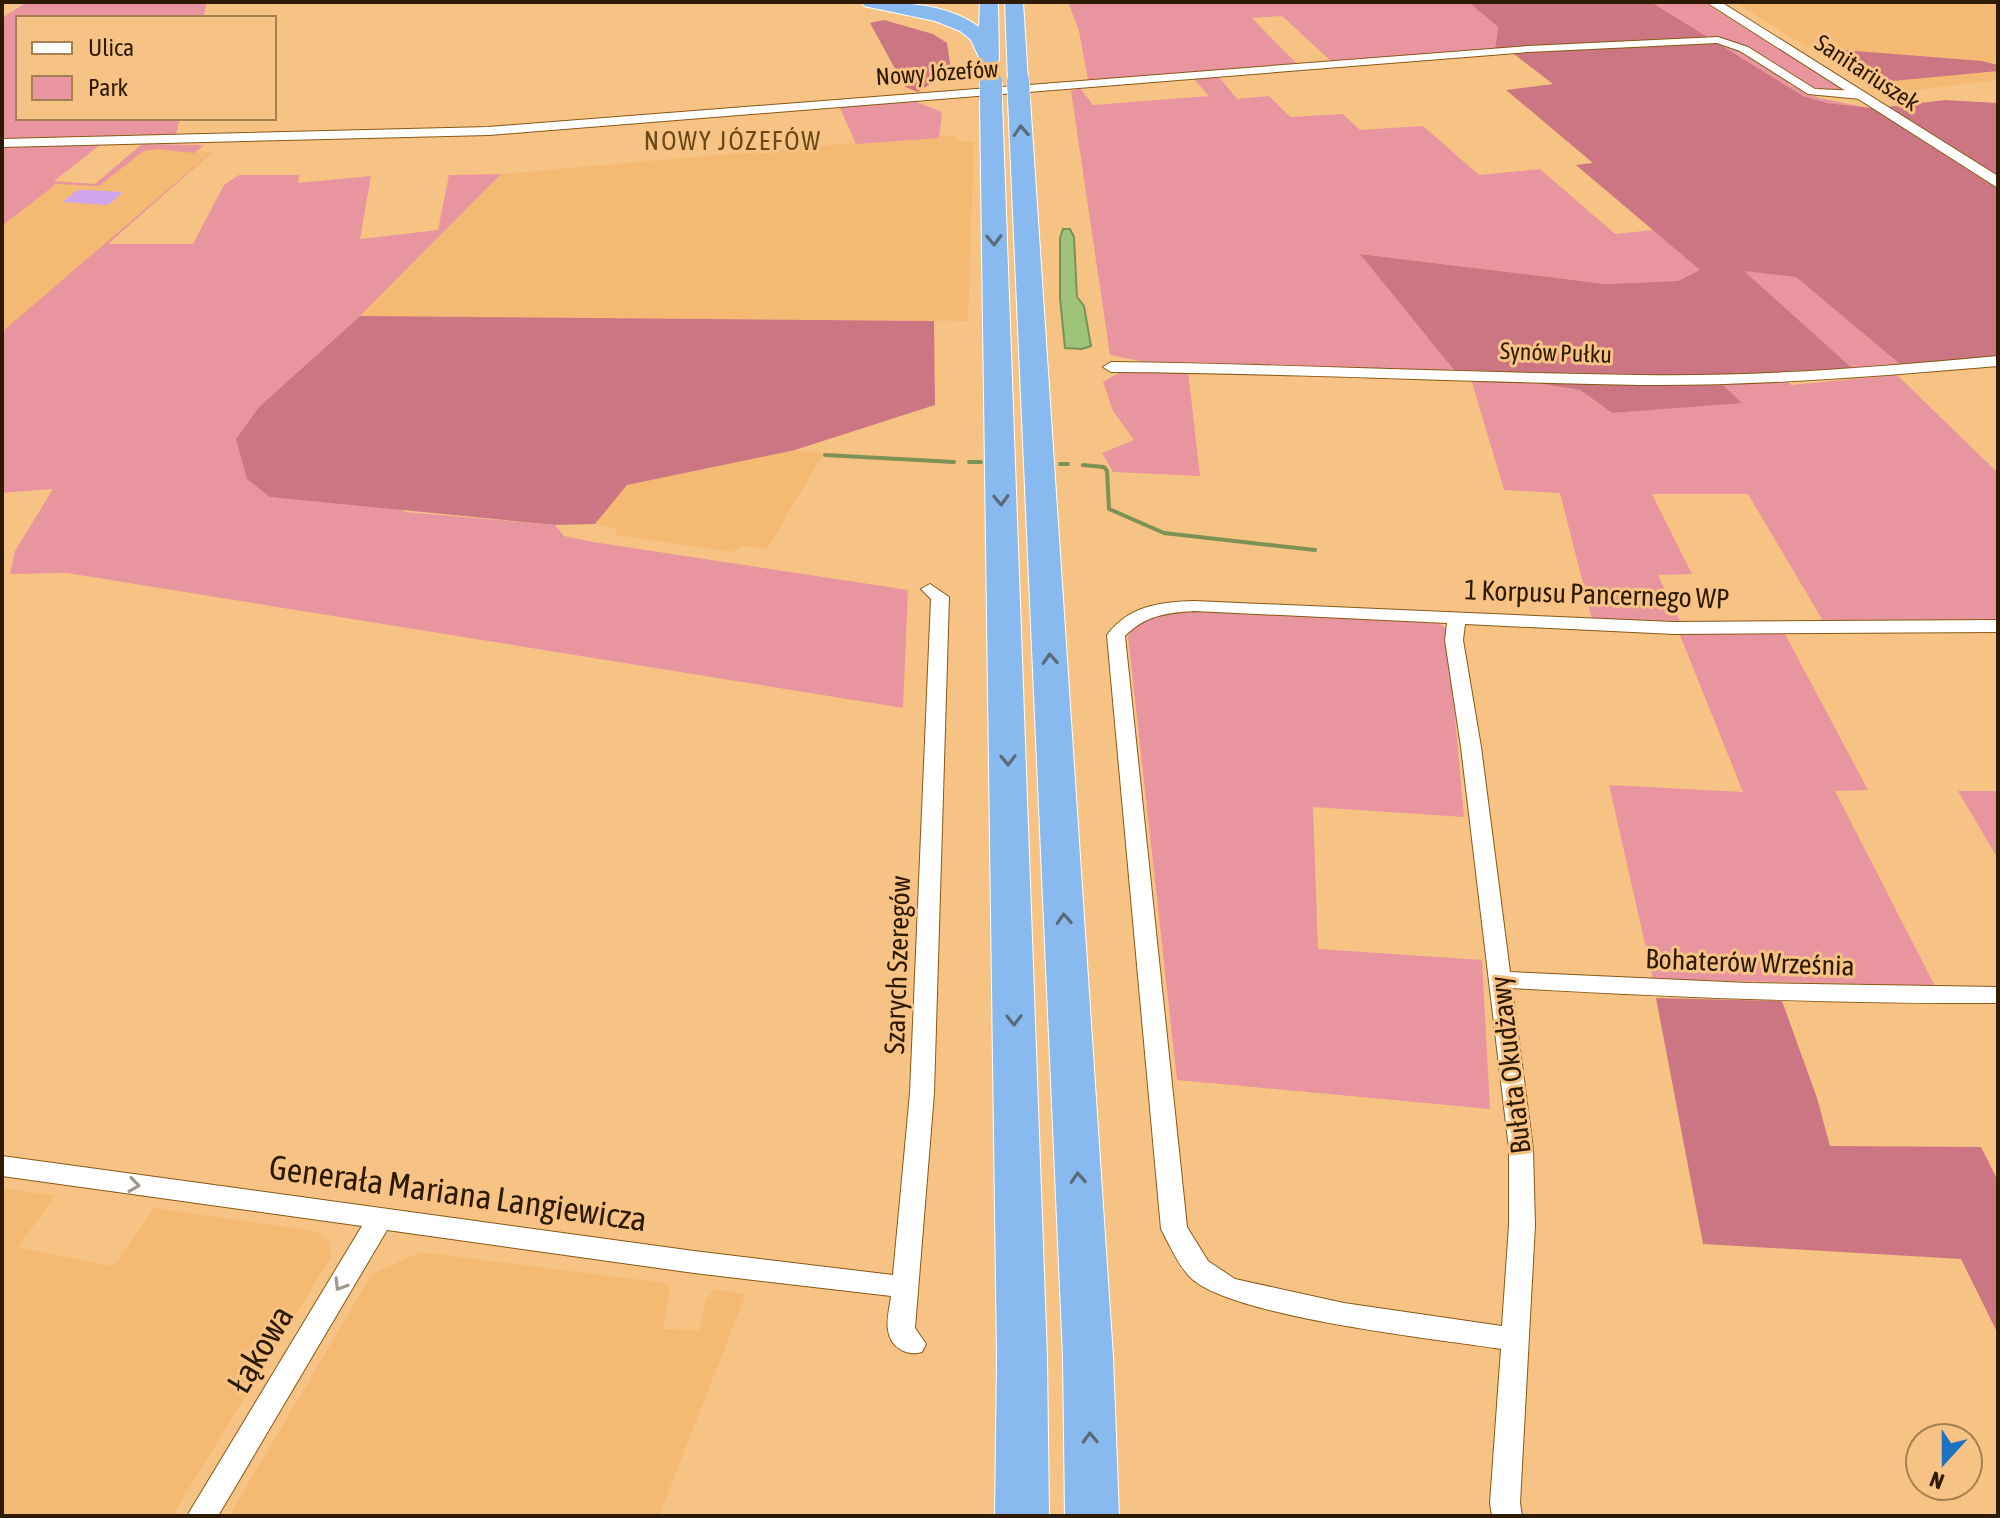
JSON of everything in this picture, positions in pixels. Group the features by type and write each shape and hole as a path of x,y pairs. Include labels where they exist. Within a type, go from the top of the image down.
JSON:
{"highway":[{"path":"871,2 932,15 964,26 979,37 989,57"},
{"path":"989,2 1022,1357 1022,1516"},
{"path":"1014,2 1085,1310 1092,1516"}],"street":[{"name":"Sanitariuszek","path":"1712,2 1998,183"},
{"name":"Nowy Józefów","path":"2,143 474,132 1528,49 1698,40 1733,44 1812,92 1861,95"},
{"name":"Synów Pułku","path":"1111,367 1304,369 1642,380 1861,373 1998,361"},
{"name":"Szarych Szeregów","path":"912,1344 901,1331 922,1093 940,597 930,589"},
{"name":"1 Korpusu Pancernego WP","path":"1513,1339 1344,1314 1228,1288 1199,1269 1174,1229 1116,635 1131,618 1150,608 1194,606 1674,628 1998,626"},
{"name":"Bułata Okudżawy","path":"1457,617 1454,640 1471,747 1521,1149 1522,1225 1513,1339 1505,1503 1507,1516"},
{"name":"Bohaterów Września","path":"1500,979 1783,994 1998,995"},
{"name":"Generała Mariana Langiewicza","path":"2,1166 770,1272 905,1287"},
{"name":"Łąkowa","path":"202,1516 380,1218"}],"shaded area":[{"path":"1468,2 1651,2 1803,96 1827,103 1872,108 1998,189 1998,358 1901,365 1796,277 1744,271 1854,370 1712,375 1742,403 1612,413 1580,390 1454,370 1360,254 1606,284 1678,281 1700,270 1576,165 1593,163 1506,90 1553,84 1514,54 1495,49 1498,27"},
{"path":"1735,2 1998,2 1998,80 1907,91 1807,47"},
{"path":"884,20 933,34 947,43 951,70 918,92 905,87 870,23"},
{"path":"1844,50 1982,61 1998,65 1998,71 1882,82 1844,68 1826,56"},
{"path":"1945,100 1998,103 1998,177 1886,107"},
{"path":"955,136 956,141 974,142 968,321 360,316 501,174"},
{"path":"141,145 203,147 199,151 213,152 2,336 2,222 53,182 95,184"},
{"path":"1063,229 1070,229 1074,237 1077,297 1084,306 1091,346 1082,349 1065,348 1060,298 1060,238"},
{"path":"360,316 934,321 935,405 795,450 627,485 595,524 555,525 270,497 247,479 236,439 260,406"},
{"path":"795,450 824,453 767,549 745,546 731,552 616,535 615,528 595,524 626,485"},
{"path":"1656,998 1782,1001 1817,1098 1830,1146 1981,1147 1998,1181 1998,1334 1961,1259 1703,1244"},
{"path":"2,1188 56,1196 18,1247 113,1266 154,1208 315,1231 330,1241 331,1257 172,1516 2,1516"},
{"path":"420,1252 666,1283 670,1290 663,1329 699,1330 706,1300 714,1289 746,1294 659,1516 229,1516 372,1274"}],"green space":[{"path":"27,2 207,2 204,16 16,16 16,120 180,120 175,138 2,140 2,18"},
{"path":"1068,2 1468,2 1498,27 1495,49 1333,63 1282,16 1252,18 1299,66 1088,80 1079,31"},
{"path":"1651,2 1703,2 1844,89 1829,91 1788,84 1819,98 1865,107 1804,97"},
{"path":"1219,77 1237,99 1269,96 1290,117 1343,114 1360,130 1423,126 1479,175 1540,169 1615,234 1653,230 1701,270 1678,281 1606,284 1361,254 1454,370 1580,390 1612,413 1741,402 1710,375 1779,372 1791,385 1897,375 1998,473 1998,619 1823,621 1748,494 1652,494 1692,574 1658,575 1680,621 1592,619 1560,493 1504,490 1471,379 1188,371 1200,476 1113,472 1102,453 1134,440 1113,411 1103,382 1140,361 1110,355 1071,91 1080,88 1093,105 1209,96 1194,79"},
{"path":"914,101 942,112 939,138 856,144 839,106"},
{"path":"222,143 108,244 193,244 224,185 239,175 299,175 298,183 371,176 360,239 438,230 449,175 501,174 360,316 260,406 405,512 555,525 564,536 593,542 908,590 903,708 67,573 10,574 15,551 53,489 2,493 2,332"},
{"path":"142,144 204,145 194,153 156,149 144,151 99,186 56,184 2,226 2,146 100,145 54,181 95,184"},
{"path":"1742,270 1796,277 1901,365 1854,370"},
{"path":"1196,609 1432,618 1447,629 1464,817 1313,807 1318,949 1482,960 1490,1109 1177,1080 1128,636 1150,617"},
{"path":"1679,633 1785,634 1868,790 1835,791 1935,986 1653,979 1609,785 1743,792"},
{"path":"1958,791 1998,791 1998,859"}],"building":[{"path":"78,190 123,192 108,205 62,202"}],"waterway":[{"path":"825,455 954,462"},
{"path":"969,462 981,462"},
{"path":"1060,464 1068,464"},
{"path":"1083,465 1104,467 1107,471 1109,509 1164,533 1315,550"}],"district":[{"name":"NOWY JÓZEFÓW","path":"733,141"}]}
